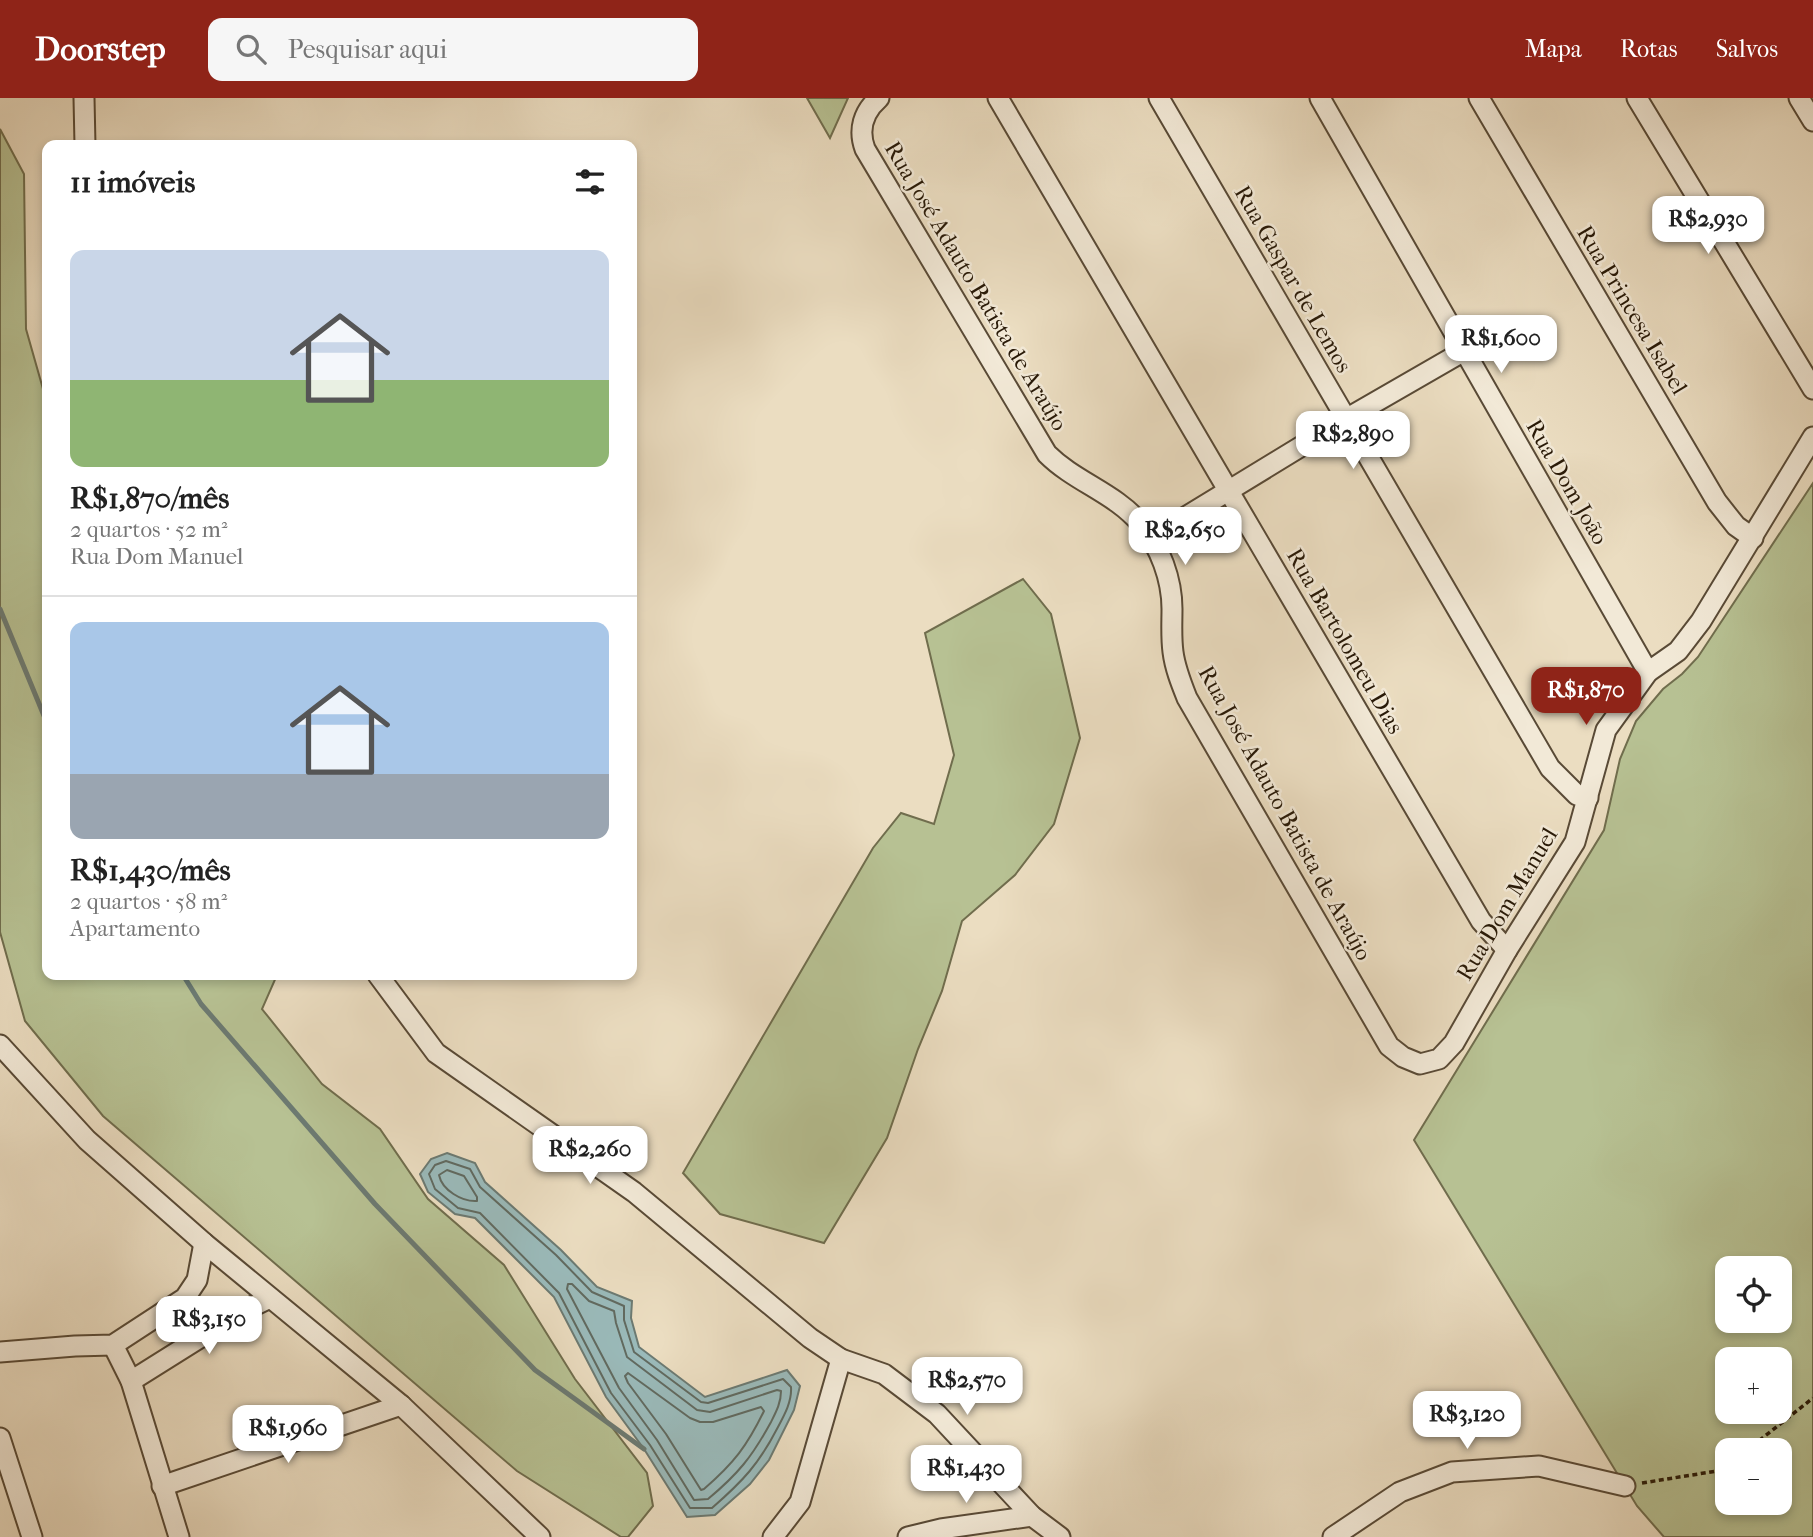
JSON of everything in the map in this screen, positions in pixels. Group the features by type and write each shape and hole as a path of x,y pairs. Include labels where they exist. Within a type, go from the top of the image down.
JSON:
{"street":[{"path":"84,98 85,140"},
{"name":"Rua José Adauto Batista de Araújo","path":"878,98 864,117 862,136 865,149 1047,454 1065,471 1125,508 1151,538 1170,585 1173,653 1187,698 1390,1046 1403,1057 1420,1064"},
{"name":"Rua Bartolomeu Dias","path":"998,98 1481,921 1507,950"},
{"name":"Rua Gaspar de Lemos","path":"1159,98 1550,768 1577,795 1588,798"},
{"name":"Rua Dom João","path":"1320,98 1648,672"},
{"name":"Rua Princesa Isabel","path":"1479,98 1717,502 1736,526 1753,538"},
{"path":"1637,98 1813,389"},
{"path":"1799,98 1813,121"},
{"path":"1151,538 1228,489 1464,351"},
{"name":"Rua Dom Manuel","path":"1420,1064 1439,1059 1454,1043 1507,950 1574,842 1606,730 1648,672 1678,651 1701,621 1813,437"},
{"path":"382,980 436,1053 634,1192 791,1324 841,1359 884,1374 937,1414 1032,1516 1060,1537"},
{"path":"0,1045 87,1140 204,1243 401,1405 540,1537"},
{"path":"0,1352 113,1345 185,1298 197,1280 204,1243"},
{"path":"131,1381 241,1312 270,1297"},
{"path":"113,1345 131,1381 178,1537"},
{"path":"773,1537 800,1502 841,1359"},
{"path":"162,1486 401,1405"},
{"path":"0,1438 33,1537"},
{"path":"1333,1537 1400,1492 1452,1472 1539,1466 1625,1486"},
{"path":"908,1537 941,1529 1032,1516"}],"path":[{"path":"1762,1438 1813,1398"},
{"path":"1625,1486 1715,1471"}],"green space":[{"path":"807,98 848,98 830,138"},
{"path":"0,129 24,174 26,329 42,385 42,980 275,980 262,1009 322,1084 380,1129 428,1199 504,1265 575,1379 647,1473 653,1506 628,1537 621,1537 517,1471 103,1116 25,1021 0,932"},
{"path":"1813,483 1813,1537 1664,1537 1637,1506 1414,1140 1604,830 1620,759 1636,721 1663,689 1698,657"},
{"path":"1023,579 1051,614 1080,738 1054,824 1015,875 962,921 942,991 918,1049 887,1138 824,1243 720,1214 683,1173 873,848 901,813 934,824 954,755 925,633"}],"water":[{"path":"447,1153 475,1163 485,1182 561,1250 597,1287 632,1301 631,1318 639,1347 705,1397 787,1370 800,1386 794,1410 769,1460 750,1484 715,1515 687,1517 644,1449 606,1397 554,1297 475,1218 455,1214 428,1192 420,1174 431,1159"}],"waterway":[{"path":"0,609 42,711"},
{"path":"186,980 201,1004 375,1204 535,1370 644,1449"}]}
